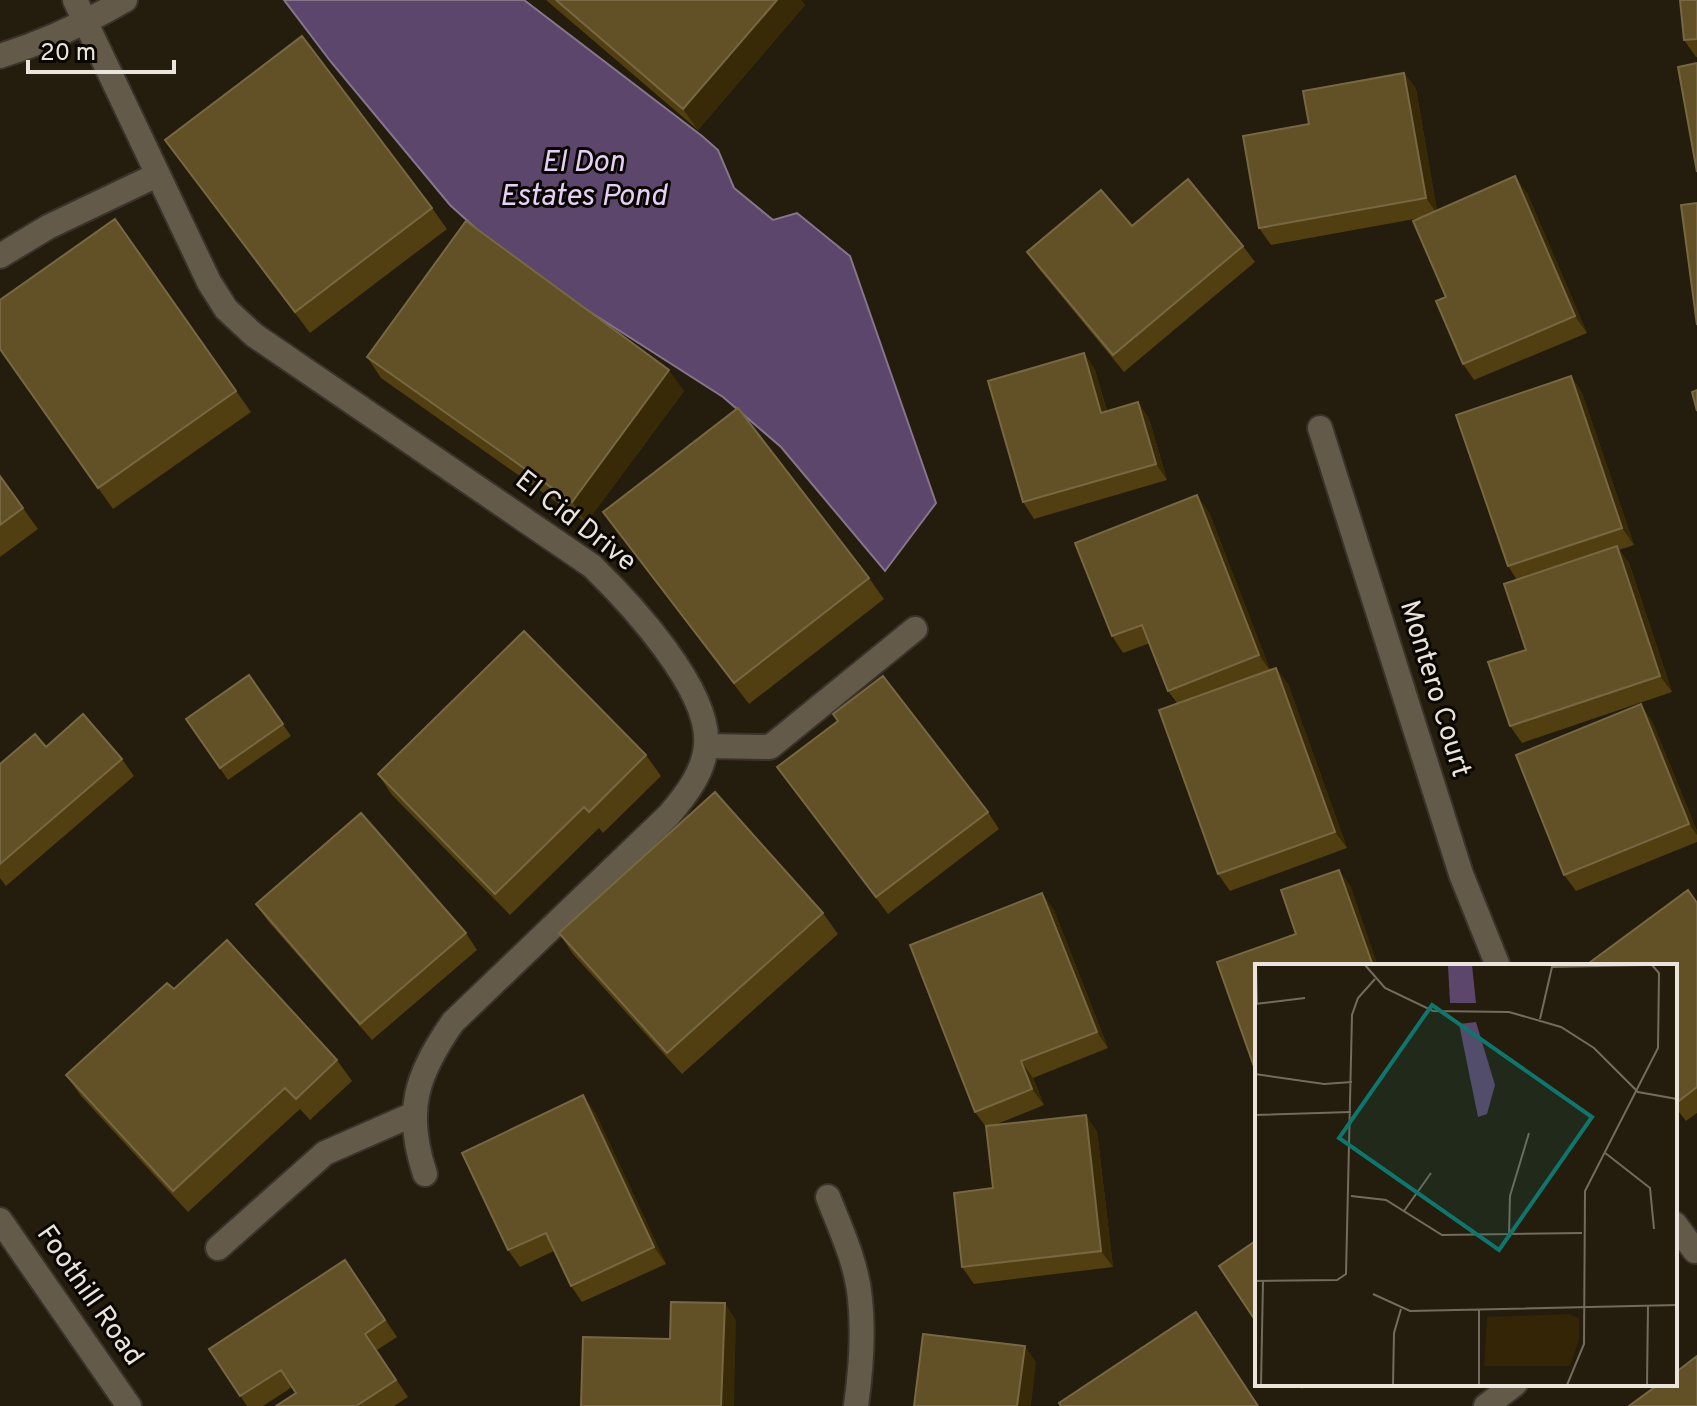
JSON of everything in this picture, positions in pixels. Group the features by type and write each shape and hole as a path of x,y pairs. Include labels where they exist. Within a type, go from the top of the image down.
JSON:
{"street":[{"name":"El Cid Drive","path":"75,0 209,282 226,309 254,335 592,566 624,597 692,687 704,716 706,746 699,772 687,794 669,815 453,1022 432,1052 419,1082 414,1114 415,1145 425,1174"},
{"path":"0,56 36,45 86,23 125,0"},
{"path":"0,256 48,227 157,175"},
{"name":"Montero Court","path":"1320,428 1461,874 1497,964"},
{"path":"706,746 770,747 915,629"},
{"path":"218,1248 325,1153 414,1114"},
{"path":"828,1197 848,1247 860,1297 862,1359 856,1406"},
{"name":"Foothill Road","path":"0,1220 129,1406"},
{"path":"1677,1228 1689,1255"},
{"path":"1486,1406 1512,1386"}],"water":[{"name":"El Don Estates Pond","path":"284,0 524,0 718,150 734,188 773,220 797,213 850,256 936,503 885,571 781,447 723,397 515,264 450,205 331,62"}],"building":[{"path":"556,0 777,0 683,109"},
{"path":"1680,0 1697,0 1697,39 1684,40"},
{"path":"302,36 432,208 295,312 165,140"},
{"path":"1697,63 1697,172 1678,67"},
{"path":"1404,73 1426,198 1259,228 1243,136 1309,124 1303,91"},
{"path":"1515,176 1575,316 1463,364 1436,301 1446,297 1413,221"},
{"path":"1188,179 1243,246 1113,355 1027,252 1101,190 1132,226"},
{"path":"1697,203 1697,325 1681,205"},
{"path":"115,219 236,391 98,488 0,349 0,300"},
{"path":"466,221 669,370 572,502 367,357"},
{"path":"1084,353 1101,413 1138,402 1156,464 1023,502 988,381"},
{"path":"1571,376 1622,528 1508,566 1456,415"},
{"path":"1697,390 1697,411 1692,392"},
{"path":"738,408 869,578 734,683 603,512"},
{"path":"0,476 23,508 0,525"},
{"path":"1197,495 1259,655 1168,691 1142,625 1112,636 1075,543"},
{"path":"1617,546 1660,676 1510,726 1488,662 1526,650 1504,584"},
{"path":"524,631 646,755 589,812 584,807 495,894 378,774"},
{"path":"1276,668 1335,832 1218,874 1159,710"},
{"path":"249,675 283,724 220,768 186,719"},
{"path":"883,676 988,812 876,897 777,767 838,721 833,714"},
{"path":"1641,704 1689,824 1564,875 1516,755"},
{"path":"83,714 122,759 0,864 0,764 35,734 46,747"},
{"path":"715,792 823,913 667,1053 559,933"},
{"path":"361,813 466,933 360,1024 256,904"},
{"path":"1339,870 1372,964 1255,964 1255,1069 1217,962 1296,934 1281,890"},
{"path":"1688,890 1697,903 1697,1087 1677,1102 1677,964 1588,964"},
{"path":"1042,893 1097,1032 1021,1061 1032,1089 975,1112 910,945"},
{"path":"227,940 337,1060 296,1099 285,1088 173,1191 66,1075 167,983 174,989"},
{"path":"583,1095 654,1247 571,1286 546,1233 508,1250 462,1153"},
{"path":"1086,1115 1101,1251 962,1267 954,1193 993,1188 986,1126"},
{"path":"1255,1241 1255,1320 1219,1266"},
{"path":"345,1260 385,1320 365,1334 396,1380 356,1406 276,1406 296,1393 281,1370 240,1396 209,1349"},
{"path":"671,1302 725,1303 721,1406 581,1406 583,1337 670,1339"},
{"path":"1196,1312 1258,1406 1061,1406 1059,1403"},
{"path":"923,1334 1025,1346 1017,1406 914,1406"},
{"path":"1697,1356 1697,1406 1629,1406 1656,1386 1677,1386 1677,1371"}]}
